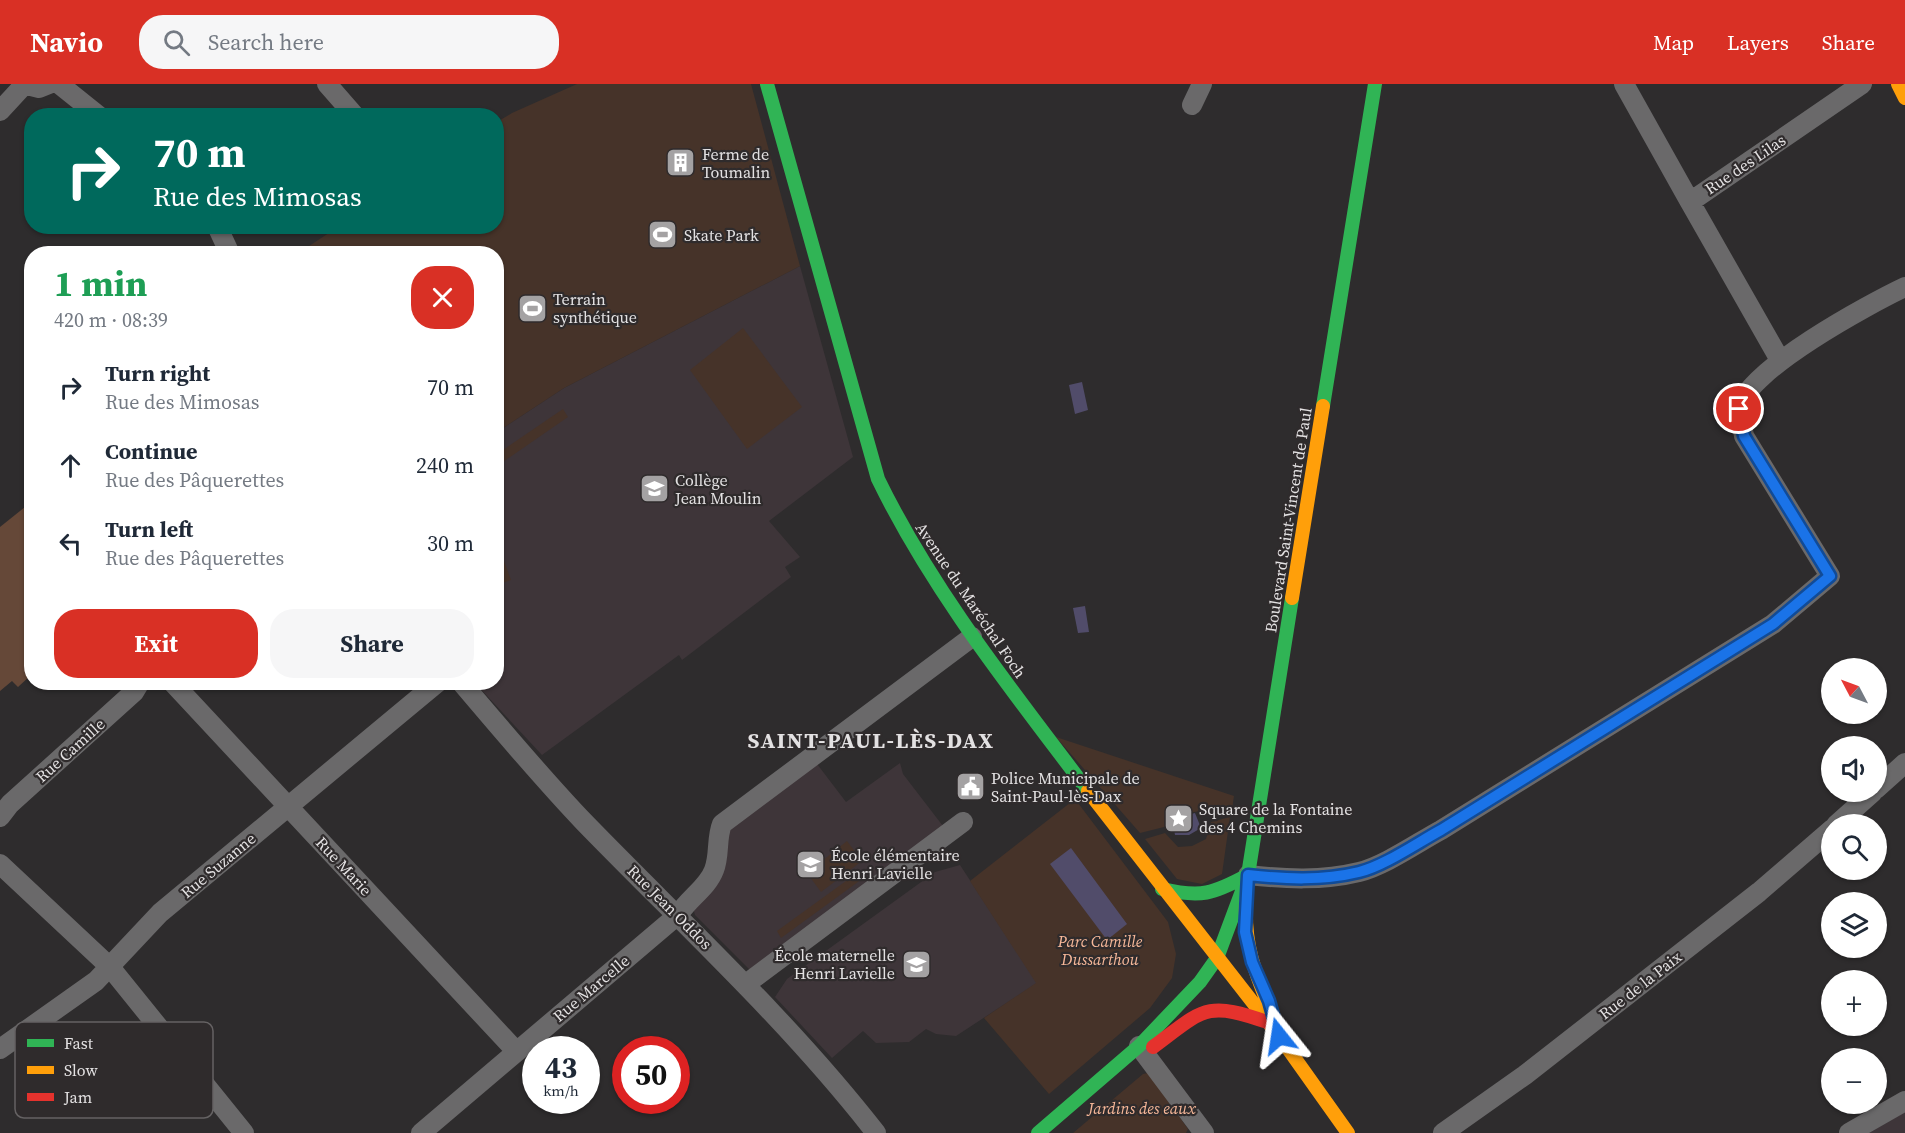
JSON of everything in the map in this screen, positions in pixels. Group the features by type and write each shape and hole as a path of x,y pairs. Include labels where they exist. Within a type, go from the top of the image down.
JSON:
{"main road":[{"name":"Avenue du Maréchal Foch","path":"766,84 878,478 904,533 972,637 1162,889 1279,1036"},
{"name":"Boulevard Saint-Vincent de Paul","path":"1137,1051 1200,982 1217,958 1248,875 1375,84"},
{"path":"1898,84 1905,98"},
{"path":"1162,889 1198,898 1207,897 1248,875"},
{"path":"1248,875 1245,932 1252,962 1269,1001 1279,1036 1348,1133"},
{"path":"1038,1133 1137,1051 1203,1013 1217,1009 1234,1011 1267,1022"}],"street":[{"path":"0,111 24,84 39,88 49,84"},
{"path":"59,84 89,108"},
{"path":"327,84 348,108"},
{"path":"1192,105 1202,84"},
{"path":"1624,84 1690,202"},
{"name":"Rue des Lilas","path":"1780,360 1690,202 1862,84"},
{"path":"1248,875 1308,879 1361,872 1441,830 1773,624 1830,576 1744,436 1739,409 1750,387 1780,360 1905,287"},
{"name":"Rue Marcelle","path":"421,1133 679,914 686,902 714,871 717,837 723,824 972,637"},
{"name":"Rue Camille","path":"0,817 10,804 135,690"},
{"name":"Rue Marie","path":"179,690 516,1051"},
{"name":"Rue Suzanne","path":"38,1022 96,981 160,913 428,690"},
{"name":"Rue Jean Oddos","path":"467,690 582,820 679,914 832,1077 876,1133"},
{"path":"1887,780 1905,763"},
{"path":"1849,814 1862,802"},
{"path":"746,984 963,822"},
{"name":"Rue de la Paix","path":"1443,1133 1534,1068 1759,892 1821,838"},
{"path":"0,864 110,967 154,1022"},
{"name":"Rue Suzanne","path":"0,1049 15,1038"},
{"path":"1137,1051 1204,1133"},
{"path":"213,1095 244,1133"},
{"path":"1849,1133 1905,1101"}],"shaded area":[{"name":"Collège Jean Moulin","path":"800,266 853,457 769,521 800,557 785,567 791,577 682,660 679,655 542,755 482,690 504,690 504,427 564,388"},
{"path":"1082,382 1088,410 1075,414 1069,385"},
{"path":"24,508 24,681 18,687 12,681 0,691 0,527"},
{"path":"1085,606 1089,632 1078,633 1073,608"},
{"name":"École élémentaire Henri Lavielle","path":"814,760 846,802 900,763 903,774 946,830 753,973 695,915 693,908 722,834"},
{"path":"1195,813 1201,828 1189,835 1175,835 1172,819"},
{"path":"1071,848 1127,924 1107,940 1050,864"},
{"name":"École maternelle Henri Lavielle","path":"960,865 1037,983 956,1036 936,1034 926,1029 909,1042 876,1043 863,1031 832,1058 775,997 787,979 935,872"},
{"path":"1905,1112 1905,1133 1869,1133"}],"green space":[{"path":"577,84 751,84 800,266 564,388 504,427 504,246 309,246 327,234 504,234 504,118"},
{"path":"743,328 802,407 747,449 690,370"},
{"path":"563,409 568,417 504,461 504,449"},
{"path":"504,561 511,580 504,582"},
{"path":"1056,737 1234,796 1232,809 1204,816 1202,811 1178,814 1178,818 1166,821 1168,826 1140,833"},
{"name":"Parc Camille Dussarthou","path":"1075,799 1168,922 1176,954 1172,978 1150,1008 1049,1094 984,1018 1036,983 970,881"},
{"path":"1230,817 1222,874 1202,884 1177,879 1145,839 1165,833 1178,847 1192,846 1206,839 1211,822"},
{"path":"847,841 862,861 821,892 807,873"},
{"path":"857,873 862,879 781,938 777,931"},
{"name":"Jardins des eaux","path":"1148,1073 1188,1129 1186,1133 1073,1133 1143,1074"}],"traffic: fast":[{"path":"767,84 878,479 923,561 975,640 1088,791"},
{"path":"1323,406 1375,84"},
{"path":"1038,1133 1139,1046 1200,982 1217,958 1248,875 1292,598"},
{"path":"1162,889 1197,894 1216,890 1248,875"}],"traffic: slow":[{"path":"1898,84 1905,98"},
{"path":"1292,598 1323,406"},
{"path":"1088,791 1279,1036 1348,1133"},
{"path":"1246,903 1249,949 1274,1019"}],"traffic: jam":[{"path":"1153,1047 1183,1024 1206,1012 1230,1011 1267,1022"}],"place":[{"name":"Ferme de Toumalin","path":"681,163"},
{"name":"Skate Park","path":"663,235"},
{"name":"Terrain synthétique","path":"532,308"},
{"name":"Collège Jean Moulin","path":"654,489"},
{"name":"Police Municipale de Saint-Paul-lès-Dax","path":"970,787"},
{"name":"Square de la Fontaine des 4 Chemins","path":"1178,818"},
{"name":"École élémentaire Henri Lavielle","path":"810,864"},
{"name":"École maternelle Henri Lavielle","path":"916,964"}],"district":[{"name":"SAINT-PAUL-LÈS-DAX","path":"871,740"}],"route":[{"path":"1279,1036 1269,1001 1252,962 1245,932 1248,875 1308,879 1361,872 1391,857 1441,830 1773,624 1830,576 1744,436 1739,409"}]}
